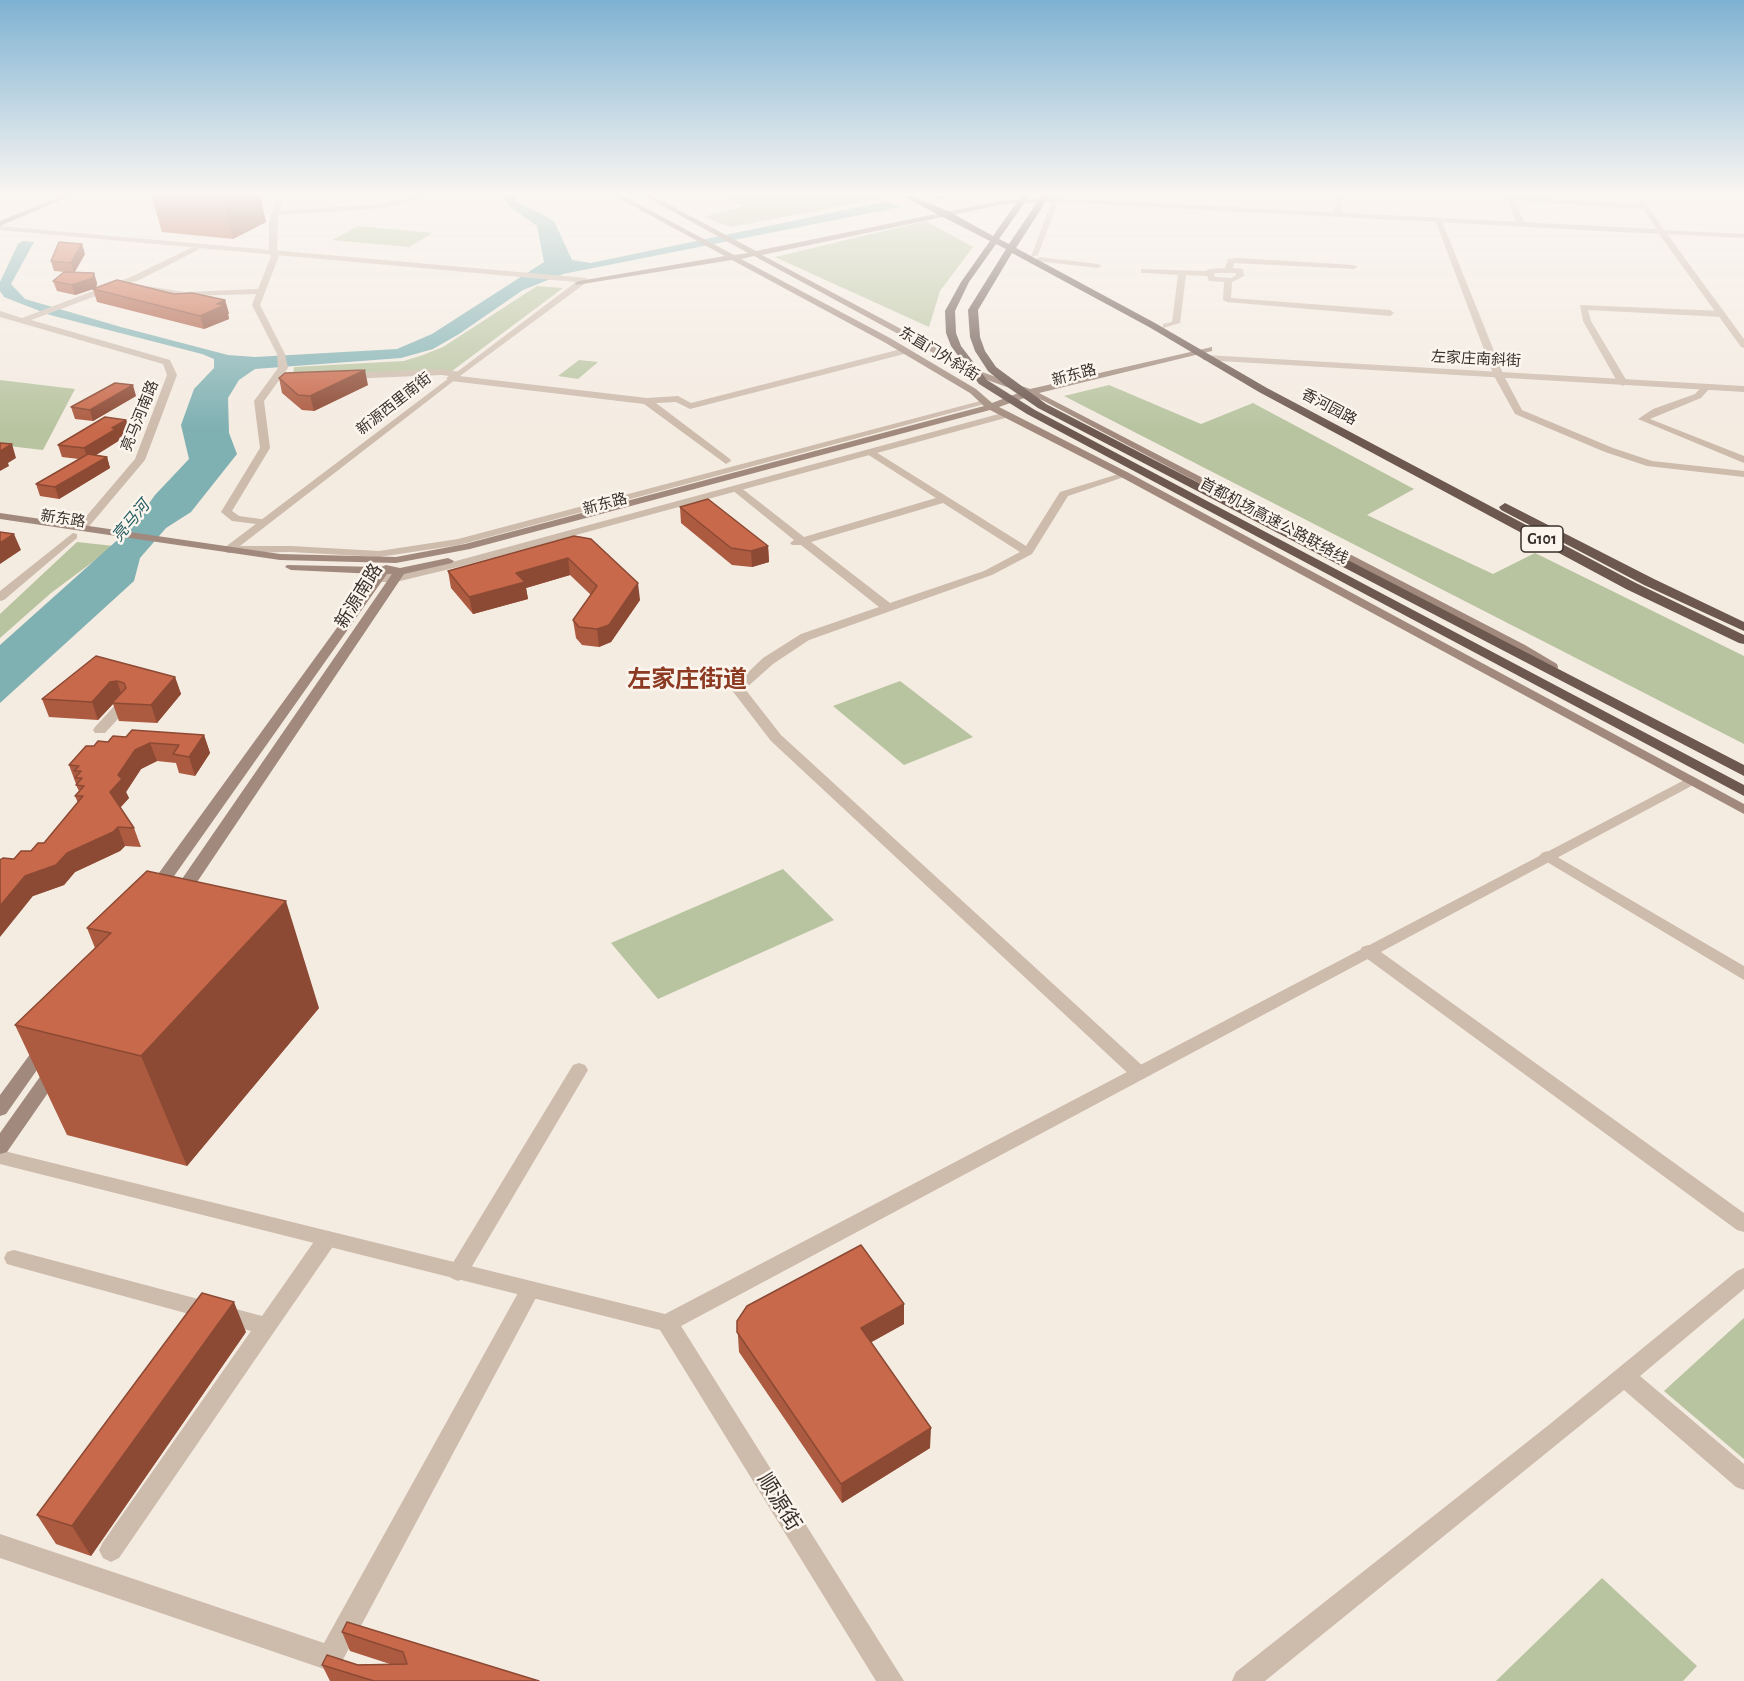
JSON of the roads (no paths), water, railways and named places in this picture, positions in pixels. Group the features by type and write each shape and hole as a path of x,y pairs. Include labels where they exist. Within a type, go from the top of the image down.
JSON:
{"highway":[{"name":"首都机场高速公路联络线","path":"971,273 952,305 951,333 967,363 983,382 1005,397 1744,791"},
{"name":"首都机场高速公路联络线","path":"998,273 976,304 972,321 980,351 992,369 1042,406 1744,771"},
{"name":"香河园路","path":"1057,273 1196,351 1227,359 1287,393 1649,582 1744,627"},
{"name":"香河园路","path":"1068,273 1166,326 1263,390 1630,586 1744,640"}],"main road":[{"name":"新源西里南街","path":"575,282 626,273"},
{"name":"东直门外斜街","path":"761,273 905,351 973,391 996,409 1125,475 1744,810"},
{"name":"东直门外斜街","path":"791,273 979,374 1045,398 1521,648 1612,703"},
{"name":"新东路","path":"996,409 1031,392 1196,351"},
{"name":"新东路","path":"0,516 78,532 319,570 390,572 472,555 996,409 1045,398 1208,353"},
{"name":"新东路","path":"0,524 78,532"},
{"name":"新东路","path":"172,547 326,560 390,572"},
{"name":"新源南路","path":"147,902 390,572"},
{"name":"新源南路","path":"173,905 390,572"},
{"path":"0,1109 53,1035"},
{"path":"0,1147 62,1060"}],"street":[{"path":"23,320 119,285 144,273"},
{"path":"264,522 236,519 226,512 266,448 260,401 283,368 281,354 256,305 267,273"},
{"path":"473,273 575,282"},
{"path":"1166,326 1176,323 1182,273"},
{"path":"1195,273 1210,274 1212,279 1228,275 1227,300 1390,313"},
{"path":"1459,273 1499,376 1518,412 1609,450 1651,464 1744,474"},
{"path":"1692,273 1744,345"},
{"name":"新源西里南街","path":"228,550 575,282"},
{"path":"119,285 185,294 261,291"},
{"path":"1623,383 1587,321 1583,307 1722,314"},
{"name":"亮马河南路","path":"0,314 167,362 172,375 140,460 78,532 0,597"},
{"path":"335,376 442,372 454,376 647,401 678,399 690,406 905,351"},
{"name":"左家庄南斜街","path":"1227,359 1744,389"},
{"path":"275,379 287,378"},
{"path":"1706,387 1698,396 1656,411 1643,419 1744,460"},
{"path":"647,401 726,461"},
{"path":"390,572 458,564 871,452 996,409"},
{"path":"228,550 291,549 379,554 459,542 996,409"},
{"path":"871,452 1028,552"},
{"path":"1125,475 1065,494 1028,552 988,573 805,637 768,660 738,689 776,738 1139,1073"},
{"path":"733,490 884,608"},
{"path":"799,542 944,499"},
{"path":"100,730 123,705"},
{"path":"0,1157 667,1323 1692,780"},
{"path":"1547,856 1744,974"},
{"path":"1368,951 1744,1224"},
{"path":"458,1272 579,1070"},
{"path":"111,1551 327,1239"},
{"path":"14,1258 267,1326"},
{"path":"1245,1681 1744,1277"},
{"path":"0,1546 330,1658 530,1290"},
{"name":"顺源街","path":"667,1323 891,1681"},
{"path":"1624,1376 1744,1479"}],"water":[{"path":"4,273 17,273 11,284 25,299 228,355 255,357 397,349 432,334 526,273 566,273 523,290 433,349 401,358 255,369 239,380 228,398 229,433 237,454 191,512 166,528 140,558 134,581 0,703 0,645 133,526 155,495 189,459 181,425 194,389 214,368 214,359 202,354 50,315 4,297 0,291 0,282"}],"district":[{"name":"左家庄街道","path":"687,680"}],"water label":[{"name":"亮马河","path":"131,521"}]}
